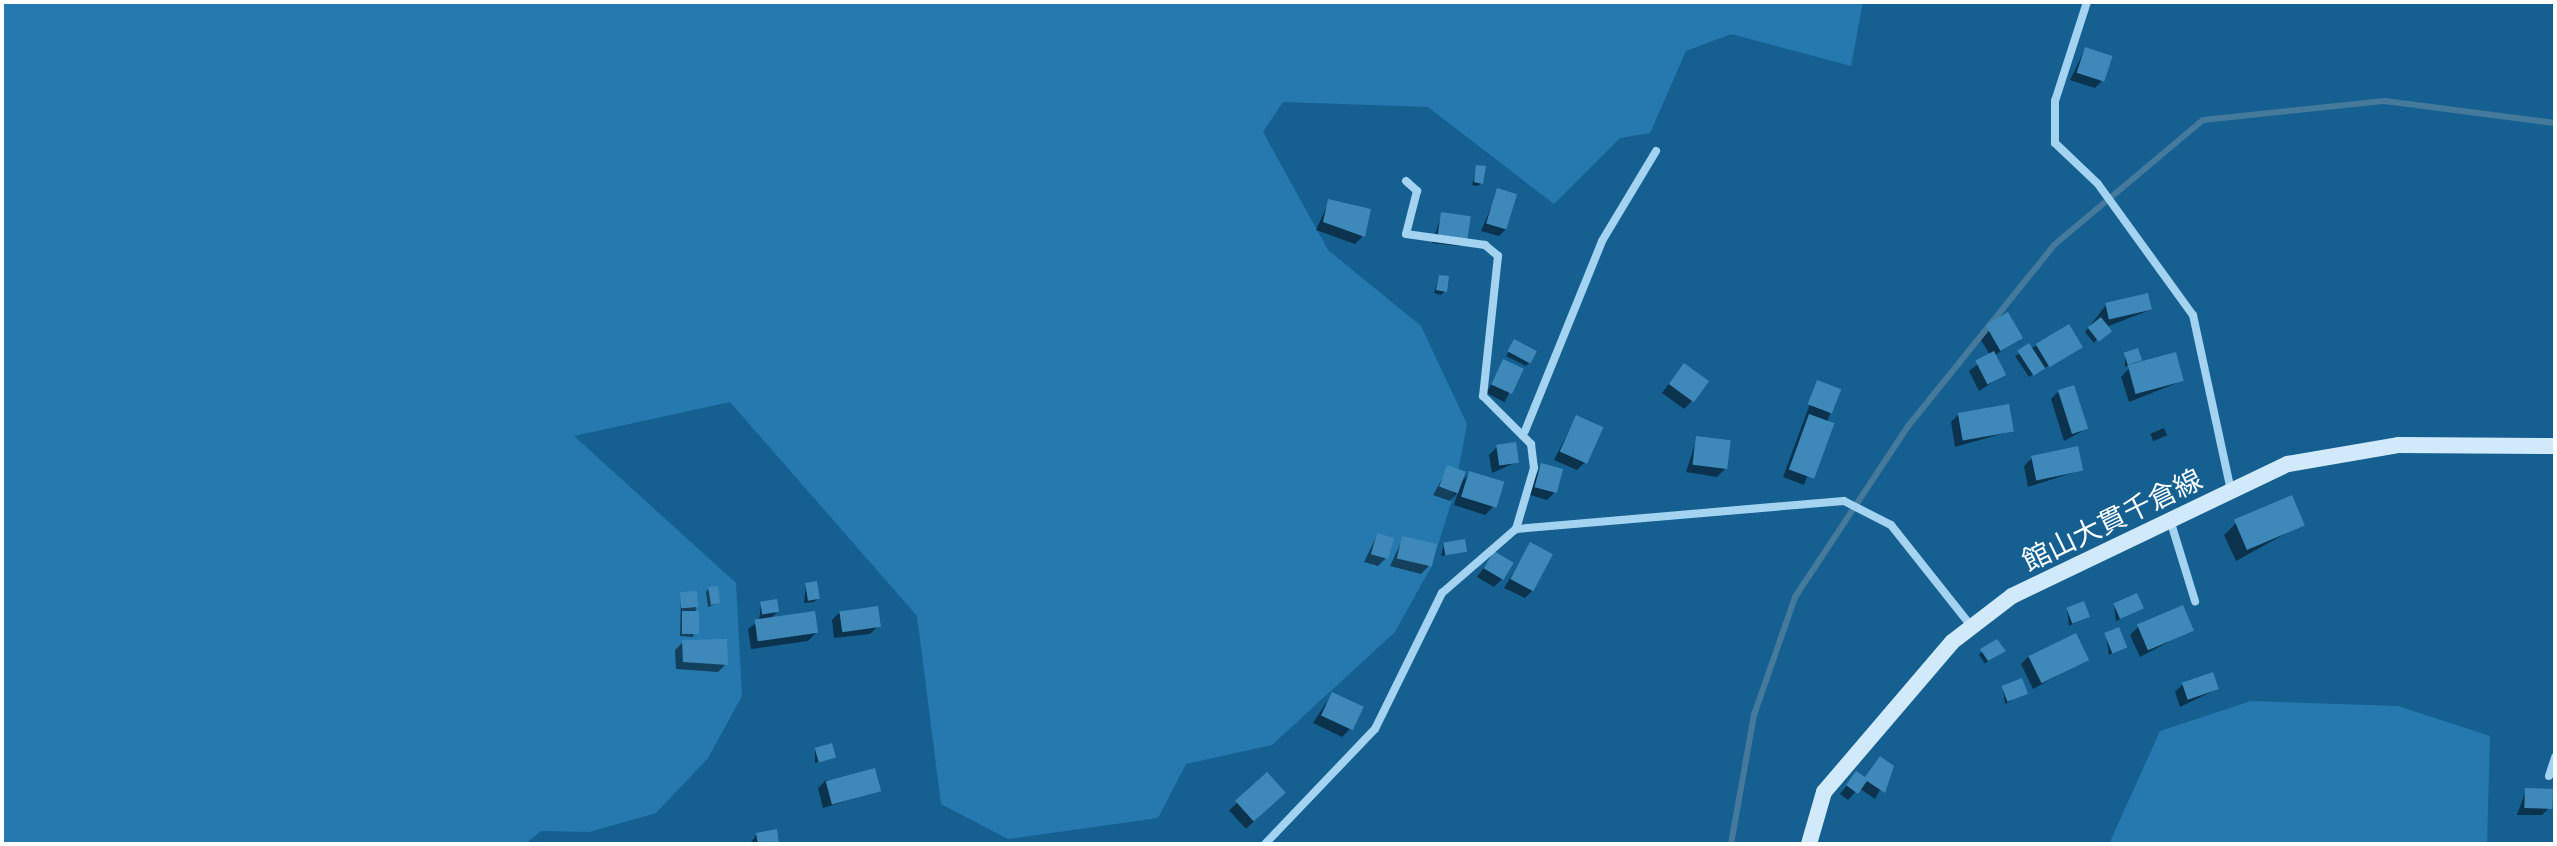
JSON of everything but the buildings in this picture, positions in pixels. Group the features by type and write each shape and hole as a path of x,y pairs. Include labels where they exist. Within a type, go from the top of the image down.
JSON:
{"main road":[{"name":"館山大貫千倉線","path":"1809,844 1824,792 1971,626 2012,596 2171,523 2288,464 2356,449 2555,446"}],"street":[{"path":"2087,2 2055,101 2055,143 2098,184 2193,315 2231,491"},
{"path":"1265,844 1375,729 1442,593 1516,529 1534,468 1525,431 1602,241 1656,151"},
{"path":"1406,181 1417,191 1406,234 1485,245 1498,256 1483,396 1490,410 1525,431"},
{"path":"1516,529 1844,501 1876,514 1971,626"},
{"path":"2171,523 2195,601"},
{"path":"2549,776 2555,757"}],"shaded area":[{"path":"2,2 1863,2 1851,66 1731,34 1686,51 1650,133 1620,138 1554,204 1428,107 1283,102 1263,132 1328,250 1421,326 1467,424 1454,494 1431,567 1395,632 1272,745 1186,764 1158,818 1008,839 941,804 917,616 730,402 574,436 736,583 742,696 708,758 656,813 589,832 541,831 525,844 2,844"},
{"path":"2251,701 2398,706 2490,736 2487,844 2109,844 2160,731"}],"waterway":[{"path":"1731,844 1754,715 1795,597 1909,425 2054,245 2203,120 2385,101 2555,123"}]}
